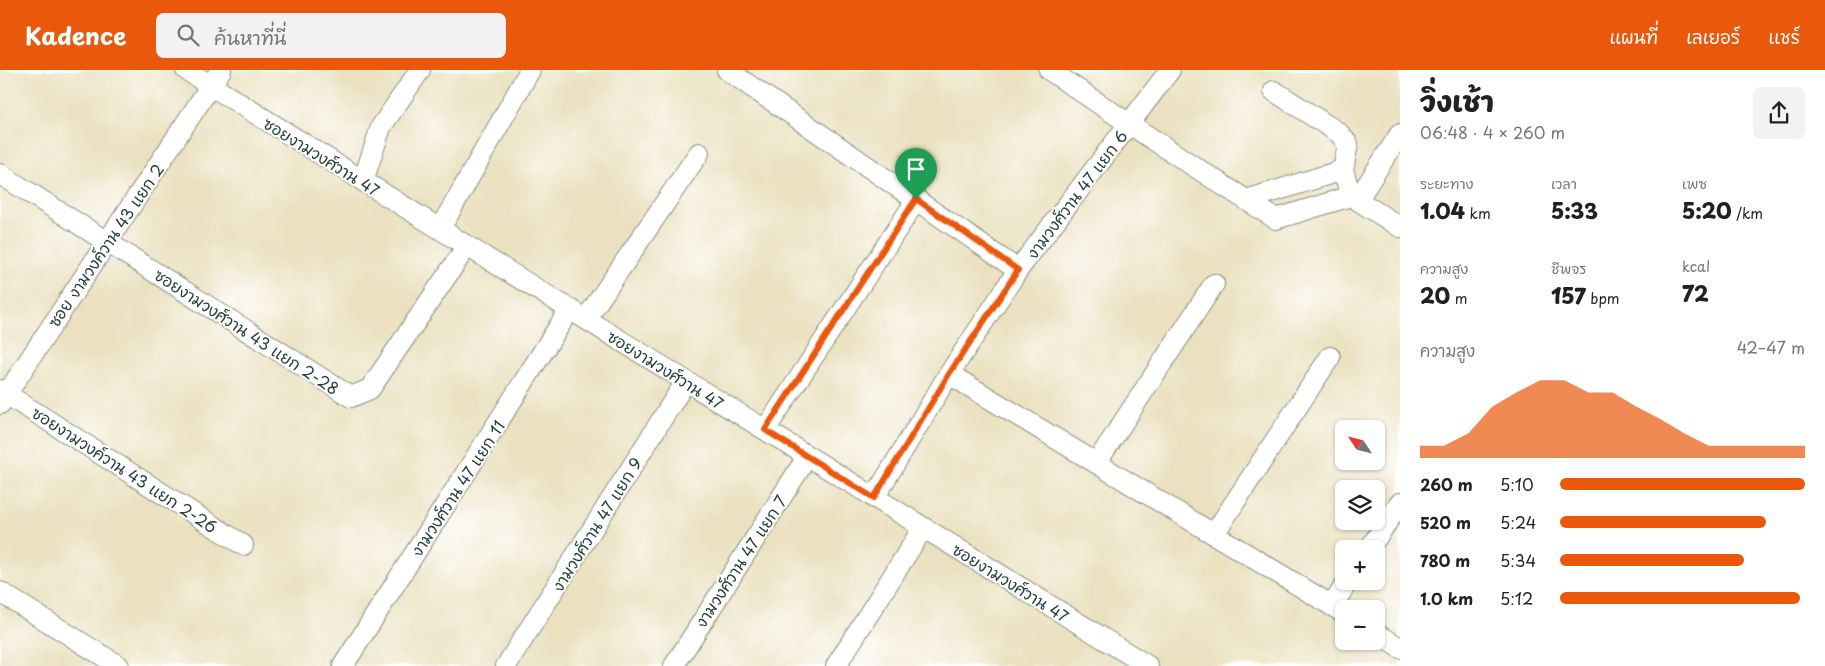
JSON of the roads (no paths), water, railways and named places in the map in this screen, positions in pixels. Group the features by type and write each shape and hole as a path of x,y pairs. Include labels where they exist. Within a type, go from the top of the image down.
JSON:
{"street":[{"name":"ซอยงามวงศ์วาน 47","path":"186,70 216,78 363,181 1148,666"},
{"path":"363,181 380,127 420,70"},
{"path":"440,229 530,70"},
{"path":"727,70 1018,270"},
{"path":"1049,70 1276,219 1354,198 1400,134"},
{"name":"งามวงศ์วาน 47 แยก 6","path":"874,498 949,374 1018,270 1170,70"},
{"name":"ซอย งามวงค์วาน 43 แยก 2","path":"2,396 216,78"},
{"path":"1274,91 1339,133 1348,144 1343,170 1354,198 1400,227"},
{"name":"งามวงศ์วาน 47 แยก 11","path":"343,666 578,314 699,153"},
{"path":"1246,200 1343,170"},
{"path":"0,174 107,242"},
{"path":"765,430 916,199"},
{"name":"ซอยงามวงศ์วาน 43 แยก 2-28","path":"107,242 351,397 370,389 467,246"},
{"path":"1097,462 1214,284"},
{"path":"1214,534 1330,357"},
{"path":"949,374 1335,607"},
{"name":"งามวงศ์วาน 47 แยก 9","path":"506,666 686,381"},
{"name":"ซอยงามวงค์วาน 43 แยก 2-26","path":"2,396 243,545"},
{"name":"งามวงศ์วาน 47 แยก 7","path":"674,666 807,456"},
{"path":"1375,540 1400,503"},
{"path":"836,666 924,528"},
{"path":"0,592 118,666"},
{"path":"1385,639 1400,648"}]}
